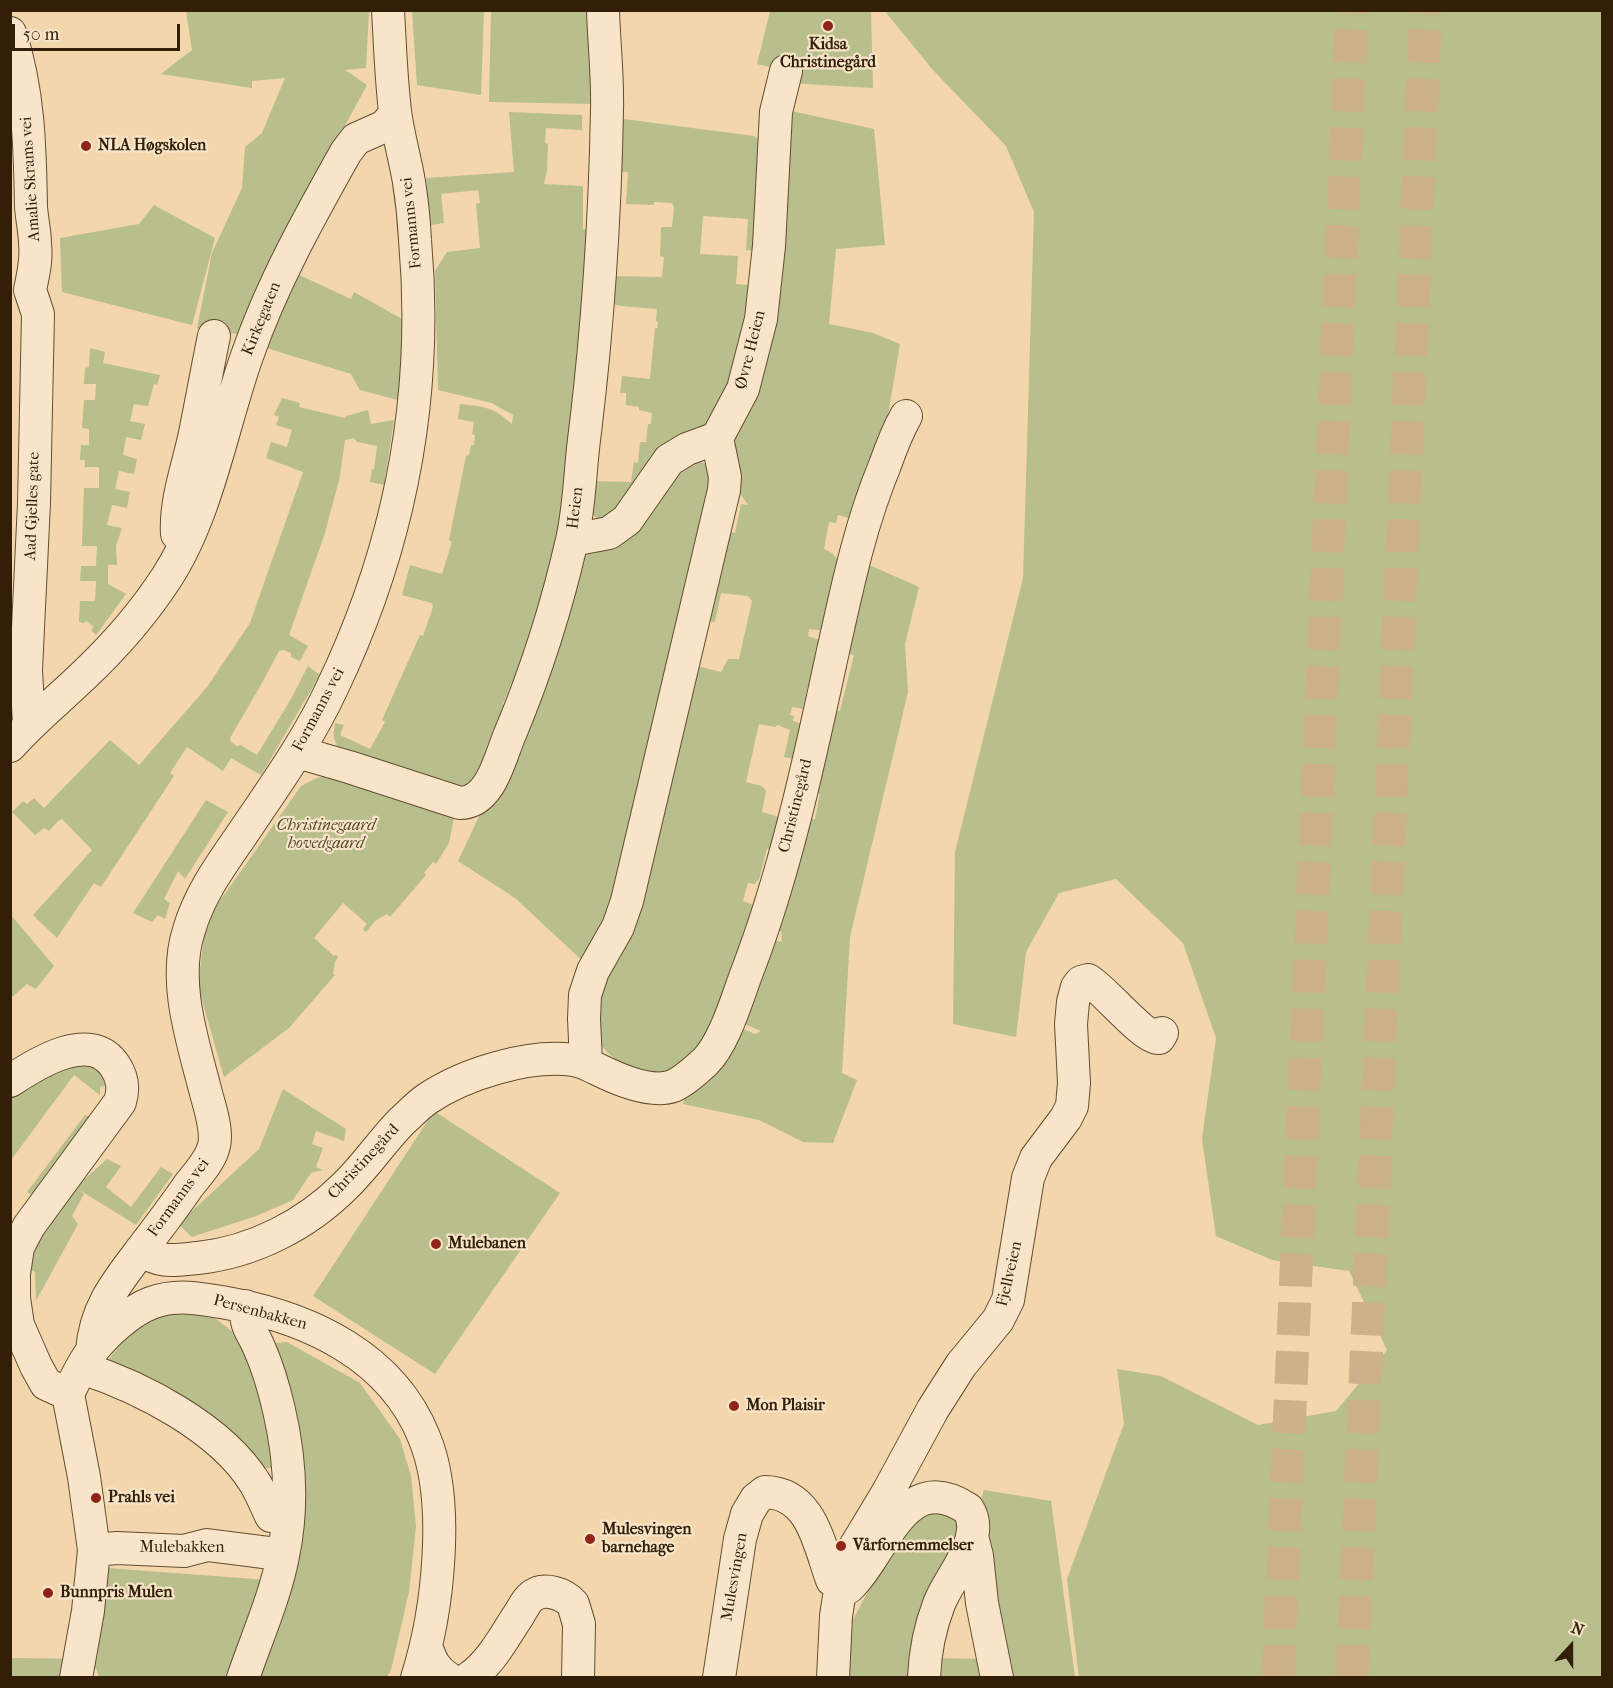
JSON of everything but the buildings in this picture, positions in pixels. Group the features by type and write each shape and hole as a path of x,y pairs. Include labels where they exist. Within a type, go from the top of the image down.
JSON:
{"street":[{"name":"Formanns vei","path":"81,1371 101,1309 113,1288 214,1149 215,1135 211,1113 184,999 183,974 187,933 195,911 211,881 297,752 332,688 365,614 399,499 413,425 418,348 417,273 409,185 395,114 388,10"},
{"name":"Heien","path":"297,752 350,767 448,801 467,803 487,788 495,772 544,642 572,540 591,380 601,265 608,109 603,10"},
{"name":"Amalie Skrams vei","path":"10,33 18,63 30,137 32,214 36,245 35,267 20,295"},
{"name":"Øvre Heien","path":"717,438 743,389 761,319 769,246 776,112 786,71"},
{"name":"Kirkegaten","path":"20,735 122,637 168,576 196,519 247,356 278,279 346,152 356,139 384,126 395,114"},
{"name":"Aad Gjelles gate","path":"20,295 38,314 34,503 26,670 20,735"},
{"path":"178,556 176,522 184,473 214,336"},
{"name":"Christinegård","path":"141,1250 156,1259 180,1260 233,1251 286,1230 348,1184 387,1136 425,1100 451,1085 480,1074 545,1059 572,1059 586,1062 637,1084 653,1088 674,1086 710,1058 723,1034 758,942 782,865 861,532 878,481 906,416"},
{"path":"572,540 609,533 627,520 669,460 687,449 717,438 725,477 724,490 627,901 618,927 593,971 585,995 586,1062"},
{"name":"Fjellveien","path":"833,1677 836,1616 844,1565 888,1492 933,1409 961,1365 998,1320 1008,1300 1028,1178 1036,1158 1066,1118 1072,1106 1074,1083 1072,1013 1077,987 1088,980 1147,1034 1154,1039 1159,1038 1162,1033"},
{"path":"10,1081 37,1065 73,1050 99,1051 111,1060 120,1074 123,1092 120,1102 29,1226 18,1247 14,1298 18,1325 46,1384 81,1371 125,1385 184,1415 236,1459 254,1482 271,1516"},
{"name":"Persenbakken","path":"81,1371 126,1318 149,1303 175,1297 200,1298 245,1306 312,1327 347,1346 383,1376 413,1414 425,1438 438,1499 434,1670"},
{"path":"243,1677 279,1571 289,1502 283,1425 258,1344 247,1327 245,1306"},
{"path":"75,1677 88,1611 94,1550 84,1477 81,1371"},
{"name":"Mulesvingen","path":"719,1677 740,1539 747,1514 756,1499 765,1492 774,1492 790,1498 806,1514 820,1541 832,1580 840,1585"},
{"path":"840,1585 849,1587 860,1576 902,1513 915,1501 932,1497 959,1503 968,1509 972,1515 972,1536 966,1553 939,1603 928,1639 924,1677"},
{"path":"972,1536 977,1556 982,1603 997,1677"},
{"name":"Mulebakken","path":"94,1550 117,1548 184,1551 207,1545 270,1553"},
{"path":"469,1677 478,1671 495,1651 530,1597 545,1592 555,1592 573,1605 579,1624 578,1677"}],"green space":[{"path":"884,10 1602,11 1602,1677 1079,1677 1067,1579 1124,1424 1117,1369 1161,1376 1258,1425 1336,1411 1387,1350 1349,1271 1272,1260 1216,1236 1202,1139 1216,1038 1183,943 1116,879 1059,893 1026,952 1016,1037 953,1024 955,852 1023,578 1034,212 1006,146 932,69"},
{"path":"186,11 369,11 366,68 345,70 367,85 282,242 243,335 197,328 212,253 242,188 245,147 262,133 285,78 252,81 252,88 161,74 192,50"},
{"path":"412,11 484,11 481,95 417,85"},
{"path":"491,11 593,11 596,104 489,102"},
{"path":"770,11 871,11 873,88 770,82 773,68 757,64"},
{"path":"787,110 874,129 885,245 836,249 829,324 873,333 900,344 885,433 855,520 838,515 836,523 829,522 824,549 832,553 843,566 828,631 809,629 808,636 819,640 815,688 807,687 803,709 792,707 790,715 794,716 793,721 800,723 803,731 799,760 784,757 790,730 778,725 775,727 759,724 746,782 761,786 766,790 762,812 782,818 776,850 767,849 759,879 755,884 748,883 743,901 751,904 759,912 724,1015 691,1064 665,1075 628,1071 591,1033 690,664 721,672 728,659 739,659 752,601 748,596 721,593 715,622 699,620 719,530 735,533 741,504 748,505 733,483 729,441"},
{"path":"509,112 582,115 582,130 546,128 545,143 548,144 544,184 583,186 583,229 593,230 588,326 553,575 520,686 512,682 503,704 511,707 507,718 467,791 397,773 359,760 345,753 337,745 334,732 335,723 344,725 340,735 370,749 385,722 382,720 420,635 423,636 433,607 432,603 402,595 410,565 442,574 452,542 449,540 466,456 469,455 471,445 474,445 475,435 472,434 474,422 458,419 460,404 489,409 500,414 512,424 513,415 492,403 438,390 435,271 447,252 480,248 476,204 480,203 478,190 441,194 444,223 431,225 426,178 514,172"},
{"path":"616,118 754,136 764,144 760,251 746,250 748,219 703,216 700,254 738,256 736,284 758,286 750,342 713,418 611,521 597,518 587,510 586,481 631,482 634,462 638,463 640,442 646,442 652,413 639,410 639,407 626,405 626,393 620,393 622,376 650,379 655,328 658,322 656,321 657,309 621,306 606,302 610,276 662,277 664,257 660,256 661,227 672,227 674,207 672,203 626,204 628,172 612,171"},
{"path":"154,205 215,238 192,325 62,292 60,238 139,224"},
{"path":"295,273 351,299 354,292 402,319 398,400 360,390 351,374 263,347"},
{"path":"90,348 105,352 103,363 160,375 157,385 154,384 148,406 134,404 130,421 145,424 141,440 126,437 123,455 137,459 134,474 119,471 115,489 130,492 127,508 112,505 107,525 122,528 116,546 117,565 108,565 108,584 126,594 96,635 91,630 94,627 86,621 79,622 80,601 95,601 96,581 80,581 81,566 96,566 97,546 82,546 84,488 99,488 99,467 85,467 85,460 80,460 81,445 89,445 89,429 82,428 84,400 95,400 96,384 84,384 85,368 89,367"},
{"path":"282,398 300,403 299,407 345,418 368,410 371,424 394,420 384,485 370,482 377,446 357,442 354,438 345,440 340,476 325,533 289,635 308,646 300,661 291,657 291,653 284,650 279,651 230,738 231,742 257,755 308,666 320,675 261,775 231,758 223,771 187,747 170,773 174,776 101,887 94,883 57,938 33,915 92,850 62,819 49,831 44,828 35,835 12,812 23,801 27,804 34,798 44,808 110,740 139,765 207,687 250,623 303,472 266,458 271,442 287,447 292,430 276,425 279,417 274,415"},
{"path":"699,461 708,465 716,476 630,859 587,965 515,898 458,861 506,759 579,557 616,545 676,463"},
{"path":"867,564 919,587 905,644 908,692 850,937 842,1073 857,1080 833,1143 803,1142 759,1120 683,1104 688,1085 734,1025 755,1034 761,1031 735,1020 766,938 782,942 781,931 769,928 806,819 815,819 820,794 806,792 826,707 840,711 854,655 839,652"},
{"name":"Christinegaard hovedgaard","path":"329,775 448,810 454,818 449,843 436,864 433,862 424,873 426,875 390,917 387,914 375,921 366,932 363,929 367,924 343,903 314,938 338,957 333,974 335,975 289,1028 224,1077 198,986 204,937 215,908 301,786"},
{"path":"206,800 228,812 185,879 178,871 164,899 170,903 165,919 158,915 152,922 133,913"},
{"path":"11,915 54,966 36,989 27,984 11,998"},
{"path":"91,1060 112,1084 100,1087 100,1095 74,1075 11,1160 11,1092 57,1067"},
{"path":"283,1089 346,1129 344,1141 316,1131 312,1144 323,1148 316,1167 323,1170 311,1173 293,1200 256,1216 192,1237 178,1224 259,1149"},
{"name":"Mulebanen","path":"434,1111 560,1193 435,1374 313,1296"},
{"path":"85,1115 99,1120 35,1197 27,1192"},
{"path":"107,1159 121,1166 106,1187 131,1207 161,1167 173,1174 136,1225 78,1189 84,1194 72,1216 78,1224 36,1301 35,1272 19,1263 76,1187"},
{"path":"185,1310 216,1319 236,1334 253,1361 278,1468 252,1468 103,1367 123,1341 151,1319"},
{"path":"287,1342 360,1383 400,1439 411,1476 416,1526 409,1592 391,1670 387,1677 253,1678 288,1578 275,1343"},
{"path":"984,1490 1051,1501 1075,1677 1002,1677 978,1510"},
{"path":"925,1510 953,1514 961,1526 914,1677 842,1677 851,1623 894,1544"},
{"path":"107,1568 268,1580 237,1677 99,1677 96,1668 83,1677 11,1678 11,1658 97,1659"},
{"path":"932,1658 986,1659 990,1678 932,1678"}],"tunnel":[{"path":"1278,1678 1352,10"},
{"path":"1352,1678 1426,10"}],"place":[{"name":"Kidsa Christinegård","path":"828,26"},
{"name":"NLA Høgskolen","path":"86,146"},
{"name":"Mulebanen","path":"436,1244"},
{"name":"Mon Plaisir","path":"734,1406"},
{"name":"Prahls vei","path":"96,1498"},
{"name":"Mulesvingen barnehage","path":"590,1539"},
{"name":"Vårfornemmelser","path":"841,1546"},
{"name":"Bunnpris Mulen","path":"48,1593"}]}
